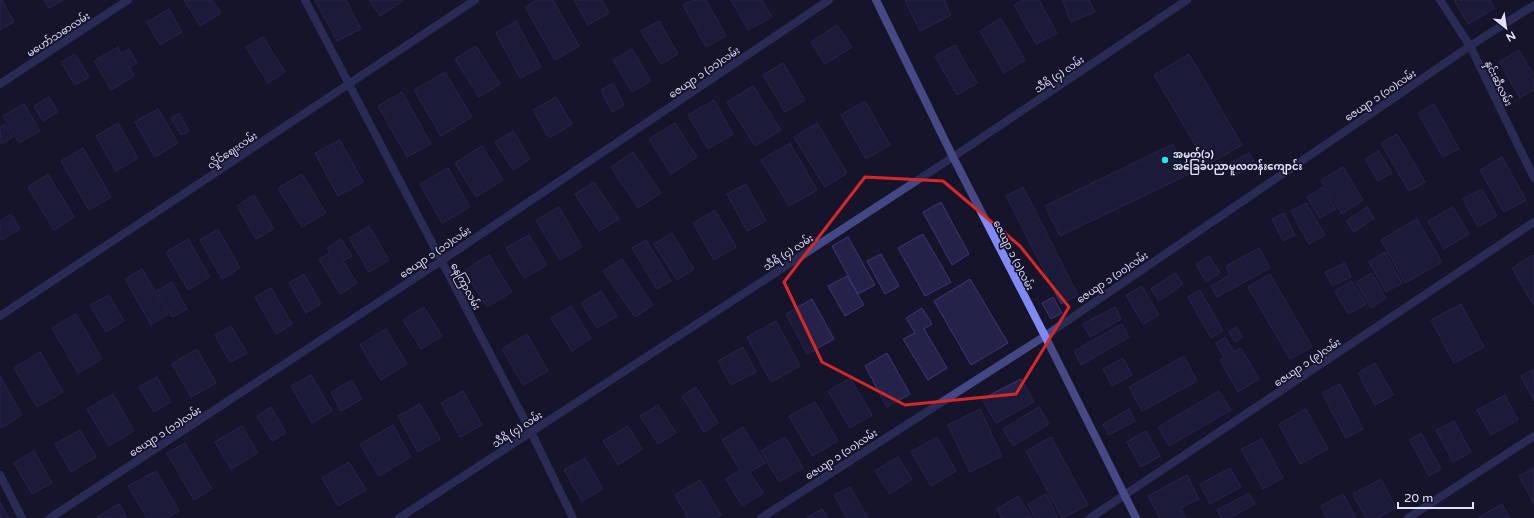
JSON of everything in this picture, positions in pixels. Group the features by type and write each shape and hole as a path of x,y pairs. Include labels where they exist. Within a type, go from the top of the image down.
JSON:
{"street":[{"name":"မဟော်သဓာလမ်း","path":"0,84 128,0"},
{"name":"နေကြာလမ်း","path":"305,0 531,432 572,518"},
{"name":"လှိုင်ဈေးလမ်း","path":"0,316 475,0"},
{"name":"ဇေယျာ ၁ (၁၁)လမ်း","path":"50,518 441,261 830,0"},
{"name":"ဇေယျာ ၁ (၁)လမ်း","path":"876,0 953,157 1136,518"},
{"name":"သီရိ (၄) လမ်း","path":"399,518 953,157 1187,0"},
{"name":"နှင်းဆီလမ်း","path":"1440,0 1470,46 1534,178"},
{"name":"ဇေယျာ ၁ (၁၀)လမ်း","path":"761,518 1045,336 1470,46 1534,6"},
{"name":"ဇေယျာ ၁ (၉)လမ်း","path":"1090,518 1534,222"},
{"path":"1408,518 1534,436"},
{"path":"0,475 22,518"}],"highlighted area":[{"path":"865,177 943,181 1020,246 1069,307 1016,394 905,405 822,362 784,282"}],"building":[{"path":"0,0 2,0 14,22 0,30"},
{"path":"44,0 63,0 49,8"},
{"path":"184,0 212,0 221,13 200,26"},
{"path":"315,0 346,0 361,29 337,41"},
{"path":"369,0 404,0 380,16"},
{"path":"537,0 553,0 579,46 555,60 525,7"},
{"path":"574,0 602,0 609,13 588,25"},
{"path":"693,0 706,0 726,36 706,47 683,5"},
{"path":"731,0 762,0 772,17 748,30"},
{"path":"905,0 944,0 951,15 920,31"},
{"path":"1023,0 1039,0 1057,33 1036,44 1014,5"},
{"path":"1062,0 1089,0 1095,12 1071,22"},
{"path":"1454,0 1490,0 1495,8 1468,24"},
{"path":"169,9 182,32 160,45 147,22"},
{"path":"1001,18 1025,60 1004,73 980,31"},
{"path":"516,21 541,67 520,78 496,33"},
{"path":"659,21 678,54 661,64 641,31"},
{"path":"837,25 852,47 825,64 811,42"},
{"path":"263,37 285,72 268,83 246,47"},
{"path":"955,45 977,83 957,95 935,56"},
{"path":"476,46 500,84 479,97 455,59"},
{"path":"118,47 121,54 129,49 137,63 129,67 134,76 111,90 94,61"},
{"path":"632,49 651,81 632,92 613,60"},
{"path":"1519,50 1534,76 1534,89 1520,98 1499,62"},
{"path":"75,54 89,77 75,85 61,62"},
{"path":"1189,54 1242,145 1207,165 1154,75"},
{"path":"783,63 805,100 785,112 763,75"},
{"path":"445,72 472,117 441,136 414,90"},
{"path":"613,83 624,105 612,112 601,90"},
{"path":"753,86 781,130 755,146 727,102"},
{"path":"402,92 431,144 407,157 378,106"},
{"path":"49,97 58,112 43,121 34,106"},
{"path":"556,97 572,124 549,138 533,110"},
{"path":"714,100 733,134 708,149 688,115"},
{"path":"865,101 890,145 866,159 841,115"},
{"path":"24,104 40,131 19,143 3,116"},
{"path":"1434,104 1459,149 1443,157 1418,113"},
{"path":"158,109 178,143 155,157 135,122"},
{"path":"179,113 189,131 181,135 171,118"},
{"path":"118,123 138,158 116,171 96,136"},
{"path":"675,123 697,157 671,174 649,139"},
{"path":"817,123 847,173 825,187 794,137"},
{"path":"5,124 13,137 1,144 0,127"},
{"path":"513,131 530,159 513,170 495,142"},
{"path":"1397,134 1425,182 1409,191 1381,143"},
{"path":"340,140 363,182 338,196 315,153"},
{"path":"790,143 817,190 789,206 761,160"},
{"path":"1173,144 1187,175 1060,236 1045,206"},
{"path":"482,146 503,180 476,197 455,163"},
{"path":"83,148 111,197 89,210 61,161"},
{"path":"1379,151 1392,173 1378,181 1365,159"},
{"path":"633,152 661,193 638,208 611,167"},
{"path":"1249,153 1255,164 1236,175 1230,163"},
{"path":"1502,157 1526,200 1504,212 1480,170"},
{"path":"1222,161 1226,169 1216,174 1212,167"},
{"path":"1343,167 1363,200 1342,214 1321,180"},
{"path":"448,168 470,207 442,223 420,184"},
{"path":"48,174 74,217 54,230 28,187"},
{"path":"302,174 326,213 302,227 278,188"},
{"path":"594,182 619,219 599,231 575,194"},
{"path":"746,184 766,221 747,231 727,194"},
{"path":"1023,187 1078,295 1061,304 1006,196"},
{"path":"1323,187 1336,209 1320,218 1307,197"},
{"path":"1482,189 1497,216 1478,227 1463,199"},
{"path":"254,195 274,229 256,239 237,206"},
{"path":"941,202 969,254 952,265 923,212"},
{"path":"1306,203 1325,235 1309,244 1291,211"},
{"path":"559,207 582,247 560,260 536,220"},
{"path":"1367,207 1374,218 1354,232 1346,221"},
{"path":"1453,207 1469,234 1444,249 1428,221"},
{"path":"715,210 736,247 714,260 693,223"},
{"path":"1284,213 1295,235 1283,241 1272,219"},
{"path":"11,214 20,229 2,240 0,237 0,221"},
{"path":"1417,219 1442,262 1405,283 1381,240"},
{"path":"369,226 389,260 369,272 349,238"},
{"path":"218,229 240,268 222,279 200,240"},
{"path":"672,233 694,269 677,280 654,244"},
{"path":"923,234 951,282 925,296 898,248"},
{"path":"529,235 547,265 524,278 506,248"},
{"path":"848,237 875,285 858,294 832,246"},
{"path":"188,239 210,277 188,290 166,252"},
{"path":"341,239 352,256 343,261 357,283 340,294 319,259 330,253 327,248"},
{"path":"646,240 671,281 657,289 632,248"},
{"path":"1259,248 1270,268 1217,297 1211,286 1230,275 1226,266"},
{"path":"1385,252 1402,283 1386,292 1369,262"},
{"path":"881,254 899,286 885,294 867,261"},
{"path":"489,255 512,292 487,307 464,271"},
{"path":"1533,255 1534,256 1534,306 1512,268"},
{"path":"1209,256 1220,273 1206,282 1196,264"},
{"path":"622,259 653,305 635,317 603,271"},
{"path":"1345,263 1351,277 1332,286 1325,272"},
{"path":"142,269 168,314 151,325 125,279"},
{"path":"1175,273 1183,284 1159,301 1151,289"},
{"path":"1372,273 1386,298 1371,308 1356,282"},
{"path":"304,274 321,304 306,313 289,283"},
{"path":"1270,274 1312,347 1290,359 1248,287"},
{"path":"847,276 864,305 845,316 828,286"},
{"path":"970,279 1008,343 971,365 934,301"},
{"path":"1352,281 1366,304 1348,314 1335,291"},
{"path":"172,282 187,309 172,317 157,291"},
{"path":"1142,286 1159,315 1143,324 1126,295"},
{"path":"271,288 292,324 276,334 255,297"},
{"path":"1200,290 1223,331 1211,338 1188,297"},
{"path":"601,291 617,316 597,328 581,303"},
{"path":"109,295 124,321 106,332 90,305"},
{"path":"1053,297 1062,313 1051,319 1042,303"},
{"path":"812,299 834,339 807,354 786,314"},
{"path":"1461,304 1484,347 1454,363 1431,320"},
{"path":"571,306 591,338 572,351 551,318"},
{"path":"424,307 442,336 421,349 403,320"},
{"path":"1115,307 1121,319 1090,337 1083,324"},
{"path":"922,308 932,324 924,329 947,368 928,380 903,339 915,333 906,318"},
{"path":"76,314 102,359 78,373 52,328"},
{"path":"776,321 800,366 771,382 747,337"},
{"path":"1122,324 1129,337 1081,365 1074,351"},
{"path":"231,326 247,353 230,362 215,335"},
{"path":"1236,327 1243,337 1235,342 1229,332"},
{"path":"386,329 407,364 381,380 360,345"},
{"path":"527,334 548,371 523,385 502,349"},
{"path":"1225,337 1234,352 1241,348 1259,379 1238,392 1220,360 1224,358 1216,343"},
{"path":"743,347 756,372 731,385 718,361"},
{"path":"197,349 216,383 191,397 172,364"},
{"path":"40,352 63,392 37,407 14,368"},
{"path":"887,353 910,394 887,407 865,366"},
{"path":"1184,356 1197,381 1142,411 1129,387"},
{"path":"1123,358 1132,375 1112,386 1103,369"},
{"path":"1375,363 1393,395 1375,405 1358,373"},
{"path":"1534,369 1534,401 1521,376"},
{"path":"311,375 332,411 312,423 291,386"},
{"path":"0,376 22,415 1,428 0,425"},
{"path":"157,377 171,402 154,412 139,387"},
{"path":"850,378 872,415 850,428 828,391"},
{"path":"1021,379 1034,402 996,423 982,399"},
{"path":"352,380 362,399 341,411 331,392"},
{"path":"1340,384 1363,429 1346,438 1322,393"},
{"path":"696,387 718,423 704,432 682,396"},
{"path":"463,391 482,425 460,437 441,403"},
{"path":"1219,391 1231,410 1169,446 1158,427"},
{"path":"113,394 134,431 109,446 87,409"},
{"path":"1505,395 1518,420 1491,435 1477,410"},
{"path":"815,402 838,441 812,456 789,416"},
{"path":"420,404 440,439 418,452 398,416"},
{"path":"658,405 676,433 658,444 640,416"},
{"path":"271,407 286,433 272,441 257,416"},
{"path":"1039,407 1049,424 1013,446 1003,429"},
{"path":"980,409 1002,456 970,472 948,425"},
{"path":"1129,409 1135,421 1109,435 1103,424"},
{"path":"1306,409 1328,449 1300,464 1279,424"},
{"path":"1454,421 1471,452 1453,462 1436,430"},
{"path":"393,425 411,457 379,476 360,444"},
{"path":"242,426 258,453 231,469 215,442"},
{"path":"628,426 642,449 618,465 603,441"},
{"path":"743,427 765,463 750,472 763,493 742,506 726,479 740,470 722,440"},
{"path":"80,430 96,457 71,472 55,444"},
{"path":"1146,431 1160,456 1141,467 1127,442"},
{"path":"1421,433 1441,469 1429,476 1410,440"},
{"path":"785,437 803,468 779,482 761,451"},
{"path":"937,437 956,471 931,486 911,452"},
{"path":"1051,437 1088,505 1063,518 1026,451"},
{"path":"1262,439 1283,478 1263,489 1241,449"},
{"path":"185,443 212,489 194,500 167,453"},
{"path":"34,451 52,483 32,494 14,463"},
{"path":"898,457 912,479 890,494 875,471"},
{"path":"585,458 603,489 582,501 564,470"},
{"path":"349,462 366,490 338,506 322,478"},
{"path":"1230,468 1241,487 1210,504 1200,484"},
{"path":"1534,468 1534,504 1519,476"},
{"path":"156,471 179,511 167,518 147,518 128,486"},
{"path":"1187,475 1199,499 1181,508 1186,518 1160,518 1148,496"},
{"path":"1381,479 1396,508 1377,518 1366,518 1353,494"},
{"path":"700,480 721,515 715,518 688,518 675,495"},
{"path":"850,487 868,518 847,518 834,495"},
{"path":"1249,493 1255,504 1230,518 1222,518 1217,510"},
{"path":"1046,494 1058,518 1035,518 1028,504"},
{"path":"1343,494 1356,518 1327,518 1321,506"},
{"path":"1018,496 1032,518 1002,518 997,509"},
{"path":"0,502 9,518 0,518"},
{"path":"119,504 127,518 97,517"},
{"path":"1502,504 1510,518 1479,518 1479,517"},
{"path":"822,509 828,518 806,518"}],"place":[{"name":"အမှတ်(၁) အခြေခံပညာမူလတန်းကျောင်း","path":"1165,160"}]}
